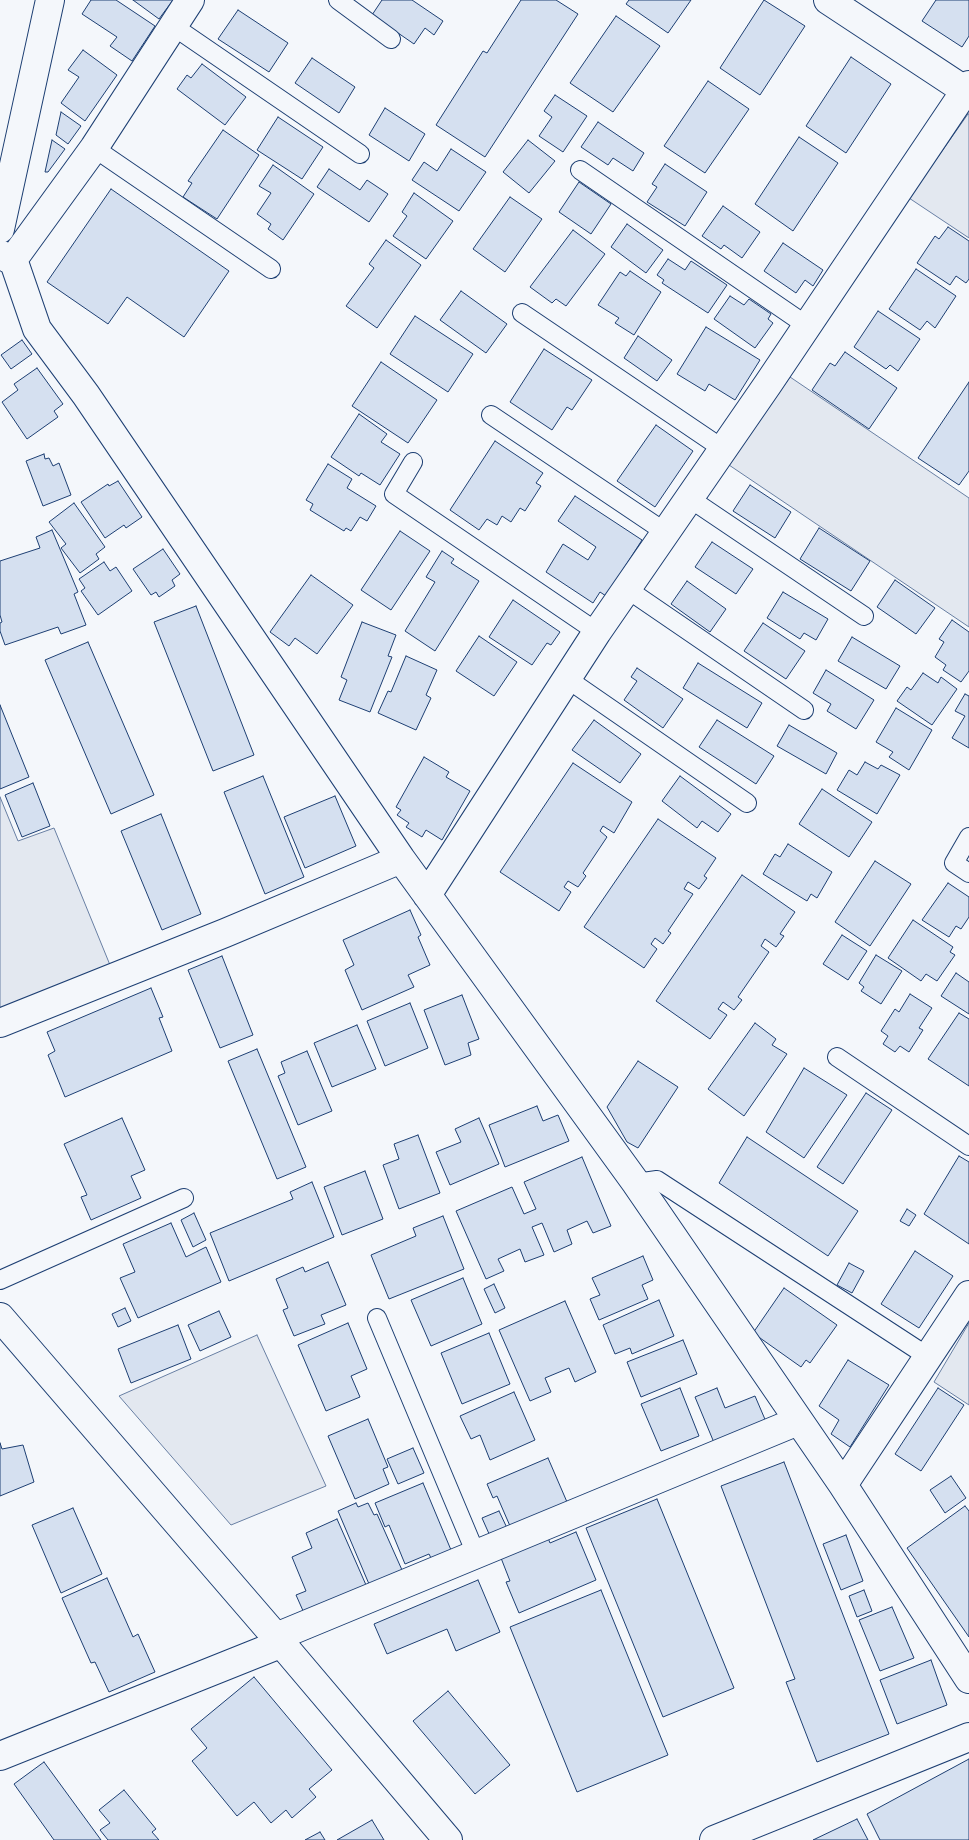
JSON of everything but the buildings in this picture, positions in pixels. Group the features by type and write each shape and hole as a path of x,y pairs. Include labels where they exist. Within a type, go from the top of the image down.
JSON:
{"street":[{"path":"0,229 50,0"},
{"path":"190,0 94,148 6,257 37,329 91,403 400,859 636,1183 843,1486 969,1679"},
{"path":"426,895 566,678 968,90 828,0"},
{"path":"0,1023 225,934 400,859"},
{"path":"843,1486 969,1295"},
{"path":"0,1317 448,1840"},
{"path":"0,1756 278,1640 476,1554 798,1421"},
{"path":"714,1840 969,1737"}],"lane":[{"path":"338,0 391,39"},
{"path":"173,26 360,154"},
{"path":"94,148 271,269"},
{"path":"580,170 806,325"},
{"path":"522,313 723,449"},
{"path":"491,416 665,532"},
{"path":"413,462 394,494 597,632"},
{"path":"689,498 864,616"},
{"path":"626,589 804,710"},
{"path":"566,678 747,803"},
{"path":"969,837 954,863 969,873"},
{"path":"837,1057 969,1146"},
{"path":"636,1183 657,1180 927,1356"},
{"path":"0,1280 184,1198"},
{"path":"376,1318 476,1554"}],"shaded area":[{"path":"969,114 969,238 909,198"},
{"path":"790,377 969,498 969,627 729,465"},
{"path":"0,797 18,841 54,828 110,965 0,1010"},
{"path":"969,1323 969,1405 934,1382"},
{"path":"257,1335 326,1486 231,1525 119,1396"}]}
